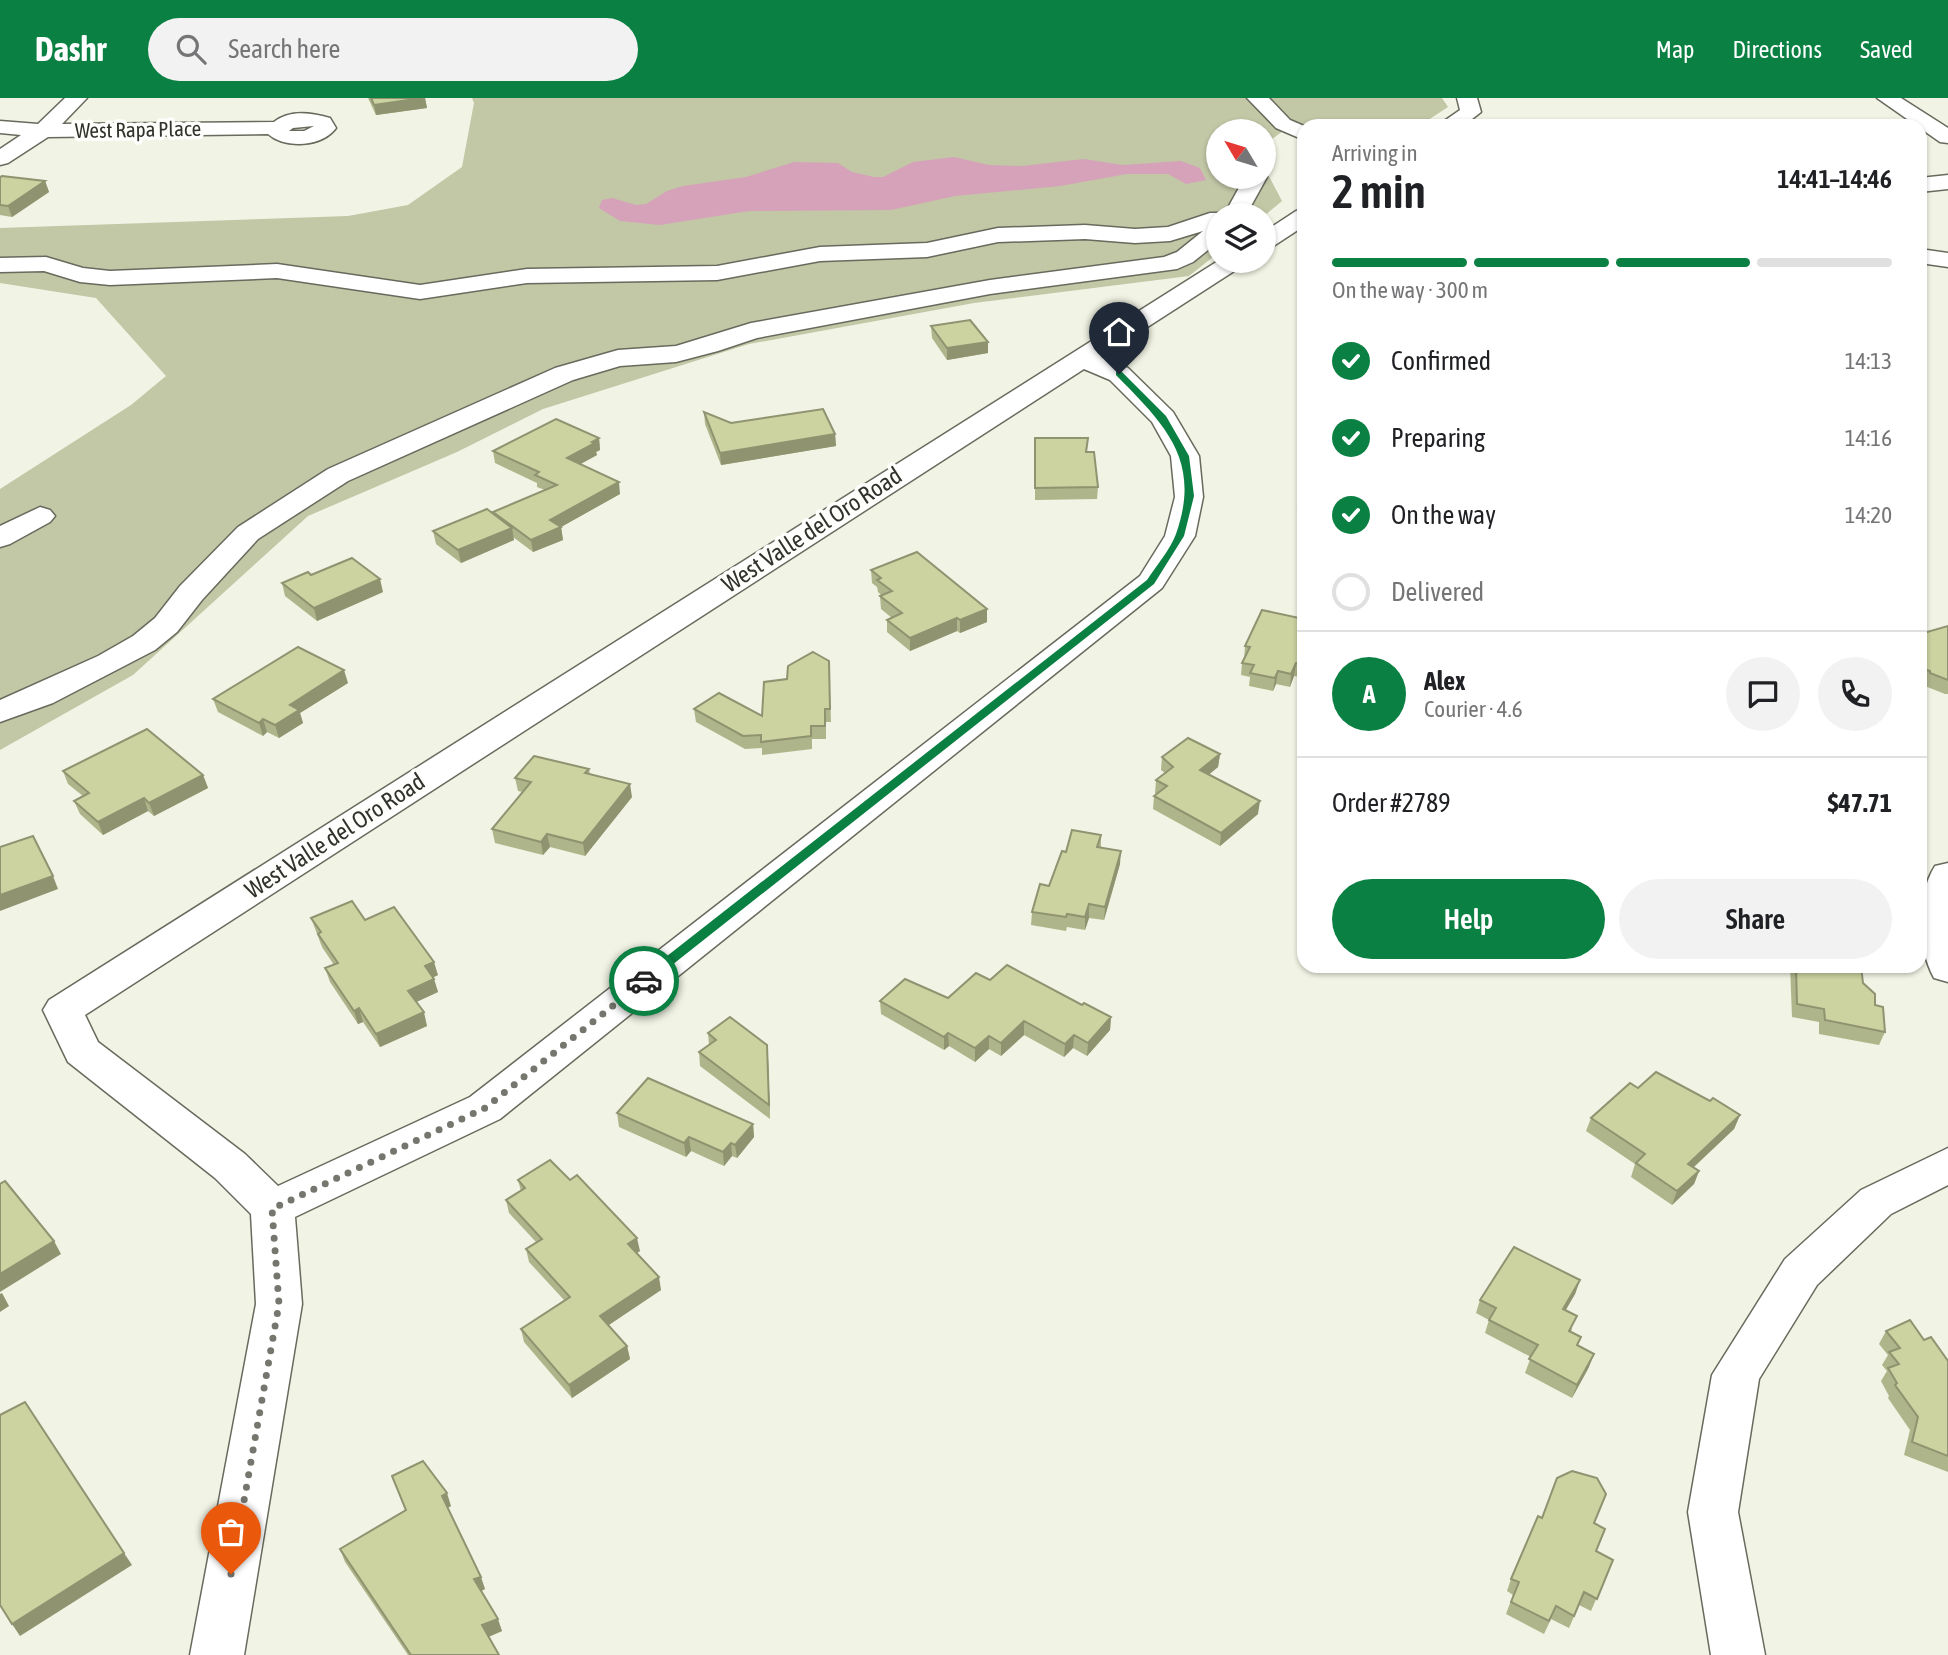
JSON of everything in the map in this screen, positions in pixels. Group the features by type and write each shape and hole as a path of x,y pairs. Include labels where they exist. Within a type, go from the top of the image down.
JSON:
{"street":[{"path":"0,158 43,131 77,98"},
{"path":"1257,98 1297,139"},
{"path":"1460,119 1471,112 1467,98"},
{"path":"1886,98 1919,119"},
{"path":"1276,130 1283,124"},
{"path":"1927,124 1948,137"},
{"name":"West Rapa Place","path":"0,127 43,131 277,128"},
{"path":"1927,185 1948,181"},
{"path":"1276,234 1297,221"},
{"path":"0,265 46,264 80,275 110,278 277,271 420,292 527,276 717,273 820,254 927,250 998,235 1085,232 1135,236 1170,234 1206,224"},
{"path":"0,712 41,696 144,643 166,625 200,583 248,533 338,475 564,374 618,358 676,354 751,331 990,288 1169,264 1185,257 1206,238"},
{"path":"1927,257 1948,260"},
{"name":"West Valle del Oro Road","path":"272,1209 230,1166 82,1051 63,1010 1215,273"},
{"path":"217,1655 279,1304 272,1209 485,1108 1151,582 1180,536 1189,496 1185,456 1163,418 1119,374 1080,358"},
{"path":"0,538 40,516"},
{"path":"1948,875 1938,932 1948,968"},
{"path":"1738,1655 1713,1513 1737,1375 1801,1272 1875,1202 1948,1166"}],"green space":[{"path":"472,98 1442,98 1448,107 1430,119 1297,119 1297,128 1283,131 1276,136 1276,119 1206,119 1206,189 1276,189 1282,201 1276,206 1276,203 1206,203 1206,263 1189,276 974,303 749,344 543,409 457,452 308,516 133,675 0,750 0,489 131,405 166,376 96,298 0,283 0,228 348,216 408,205 462,167 474,103"}],"shaded area":[{"path":"954,157 989,165 1022,166 1084,159 1123,165 1181,161 1200,168 1206,180 1186,184 1168,174 1127,174 1060,186 955,196 891,210 749,211 660,225 620,221 599,208 602,200 612,198 636,205 646,204 667,191 683,186 746,177 794,162 838,163 852,172 883,177 913,162"}],"building":[{"path":"371,98 422,98 374,105"},
{"path":"2,176 45,181 8,206 0,205"},
{"path":"970,320 988,342 947,348 931,326"},
{"path":"823,409 835,434 720,453 704,412 731,423"},
{"path":"556,419 599,438 592,442 595,443 567,458 619,482 550,520 561,527 531,540 493,512 557,485 535,475 539,472 493,451"},
{"path":"1035,438 1088,438 1086,452 1094,452 1098,487 1035,488"},
{"path":"487,509 512,528 458,550 433,531"},
{"path":"917,552 987,609 960,620 957,618 910,638 887,620 902,613 880,596 892,591 877,580 881,578 871,570"},
{"path":"352,558 380,579 314,608 282,583 308,572 311,575"},
{"path":"1262,610 1297,618 1297,663 1291,674 1278,671 1275,678 1250,673 1254,665 1242,663 1250,647 1245,646"},
{"path":"1948,626 1948,680 1927,670 1927,632"},
{"path":"298,647 344,670 290,705 299,710 275,725 263,719 259,723 213,699"},
{"path":"813,652 829,661 830,709 825,709 825,726 811,726 811,736 761,742 761,735 743,736 694,709 719,693 762,716 764,682 787,679 788,666"},
{"path":"147,729 203,775 149,803 144,798 98,822 74,801 89,793 63,771"},
{"path":"1188,738 1220,754 1200,770 1260,801 1221,833 1154,796 1167,786 1156,780 1173,767 1162,757"},
{"path":"534,756 589,769 585,773 630,784 583,843 547,834 541,842 492,829 531,782 515,778"},
{"path":"1072,830 1101,835 1097,847 1121,851 1105,907 1089,904 1085,917 1032,912 1040,884 1049,886 1062,851 1066,852"},
{"path":"33,836 53,876 0,895 0,847"},
{"path":"352,901 365,920 394,907 434,962 425,966 434,979 408,991 424,1012 376,1034 359,1008 354,1011 325,968 338,963 318,934 321,932 311,918"},
{"path":"1007,965 1082,1005 1084,1003 1111,1017 1088,1043 1074,1035 1065,1044 1024,1021 1001,1043 989,1036 975,1048 948,1033 944,1037 880,1001 905,979 948,998 976,973 990,980"},
{"path":"1796,973 1862,973 1863,983 1875,994 1875,1005 1883,1007 1885,1032 1825,1020 1824,1009 1797,1004"},
{"path":"730,1017 767,1045 769,1105 699,1052 716,1040 708,1033"},
{"path":"1656,1072 1710,1101 1713,1098 1740,1115 1688,1164 1699,1171 1677,1191 1636,1163 1645,1154 1591,1118 1630,1083 1638,1088"},
{"path":"648,1078 753,1124 735,1145 731,1143 723,1152 689,1137 684,1143 617,1113"},
{"path":"550,1160 570,1180 577,1175 637,1238 628,1244 659,1277 600,1316 627,1346 569,1385 521,1329 570,1297 526,1249 542,1239 506,1200 525,1188 518,1180"},
{"path":"5,1181 54,1241 0,1274 0,1184"},
{"path":"1514,1247 1580,1280 1563,1309 1577,1316 1569,1331 1581,1337 1577,1345 1594,1354 1577,1385 1529,1359 1538,1345 1489,1320 1496,1308 1480,1300"},
{"path":"1910,1320 1924,1340 1931,1337 1948,1361 1948,1456 1912,1442 1918,1417 1895,1385 1897,1383 1888,1368 1899,1364 1889,1352 1900,1348 1886,1331"},
{"path":"25,1402 124,1553 12,1624 0,1605 0,1415"},
{"path":"423,1461 447,1493 442,1496 481,1577 474,1579 498,1619 482,1625 499,1655 411,1655 340,1549 406,1510 392,1476"},
{"path":"1572,1471 1597,1478 1606,1494 1594,1523 1605,1529 1596,1551 1613,1560 1597,1599 1584,1592 1574,1616 1556,1606 1549,1621 1511,1602 1519,1582 1511,1579 1538,1516 1542,1518 1557,1478"}],"way so far":[{"path":"231,1574 279,1304 272,1209 485,1108 644,981"}],"route":[{"path":"644,981 1151,582 1180,536 1189,496 1185,456 1163,418 1119,374"}]}
